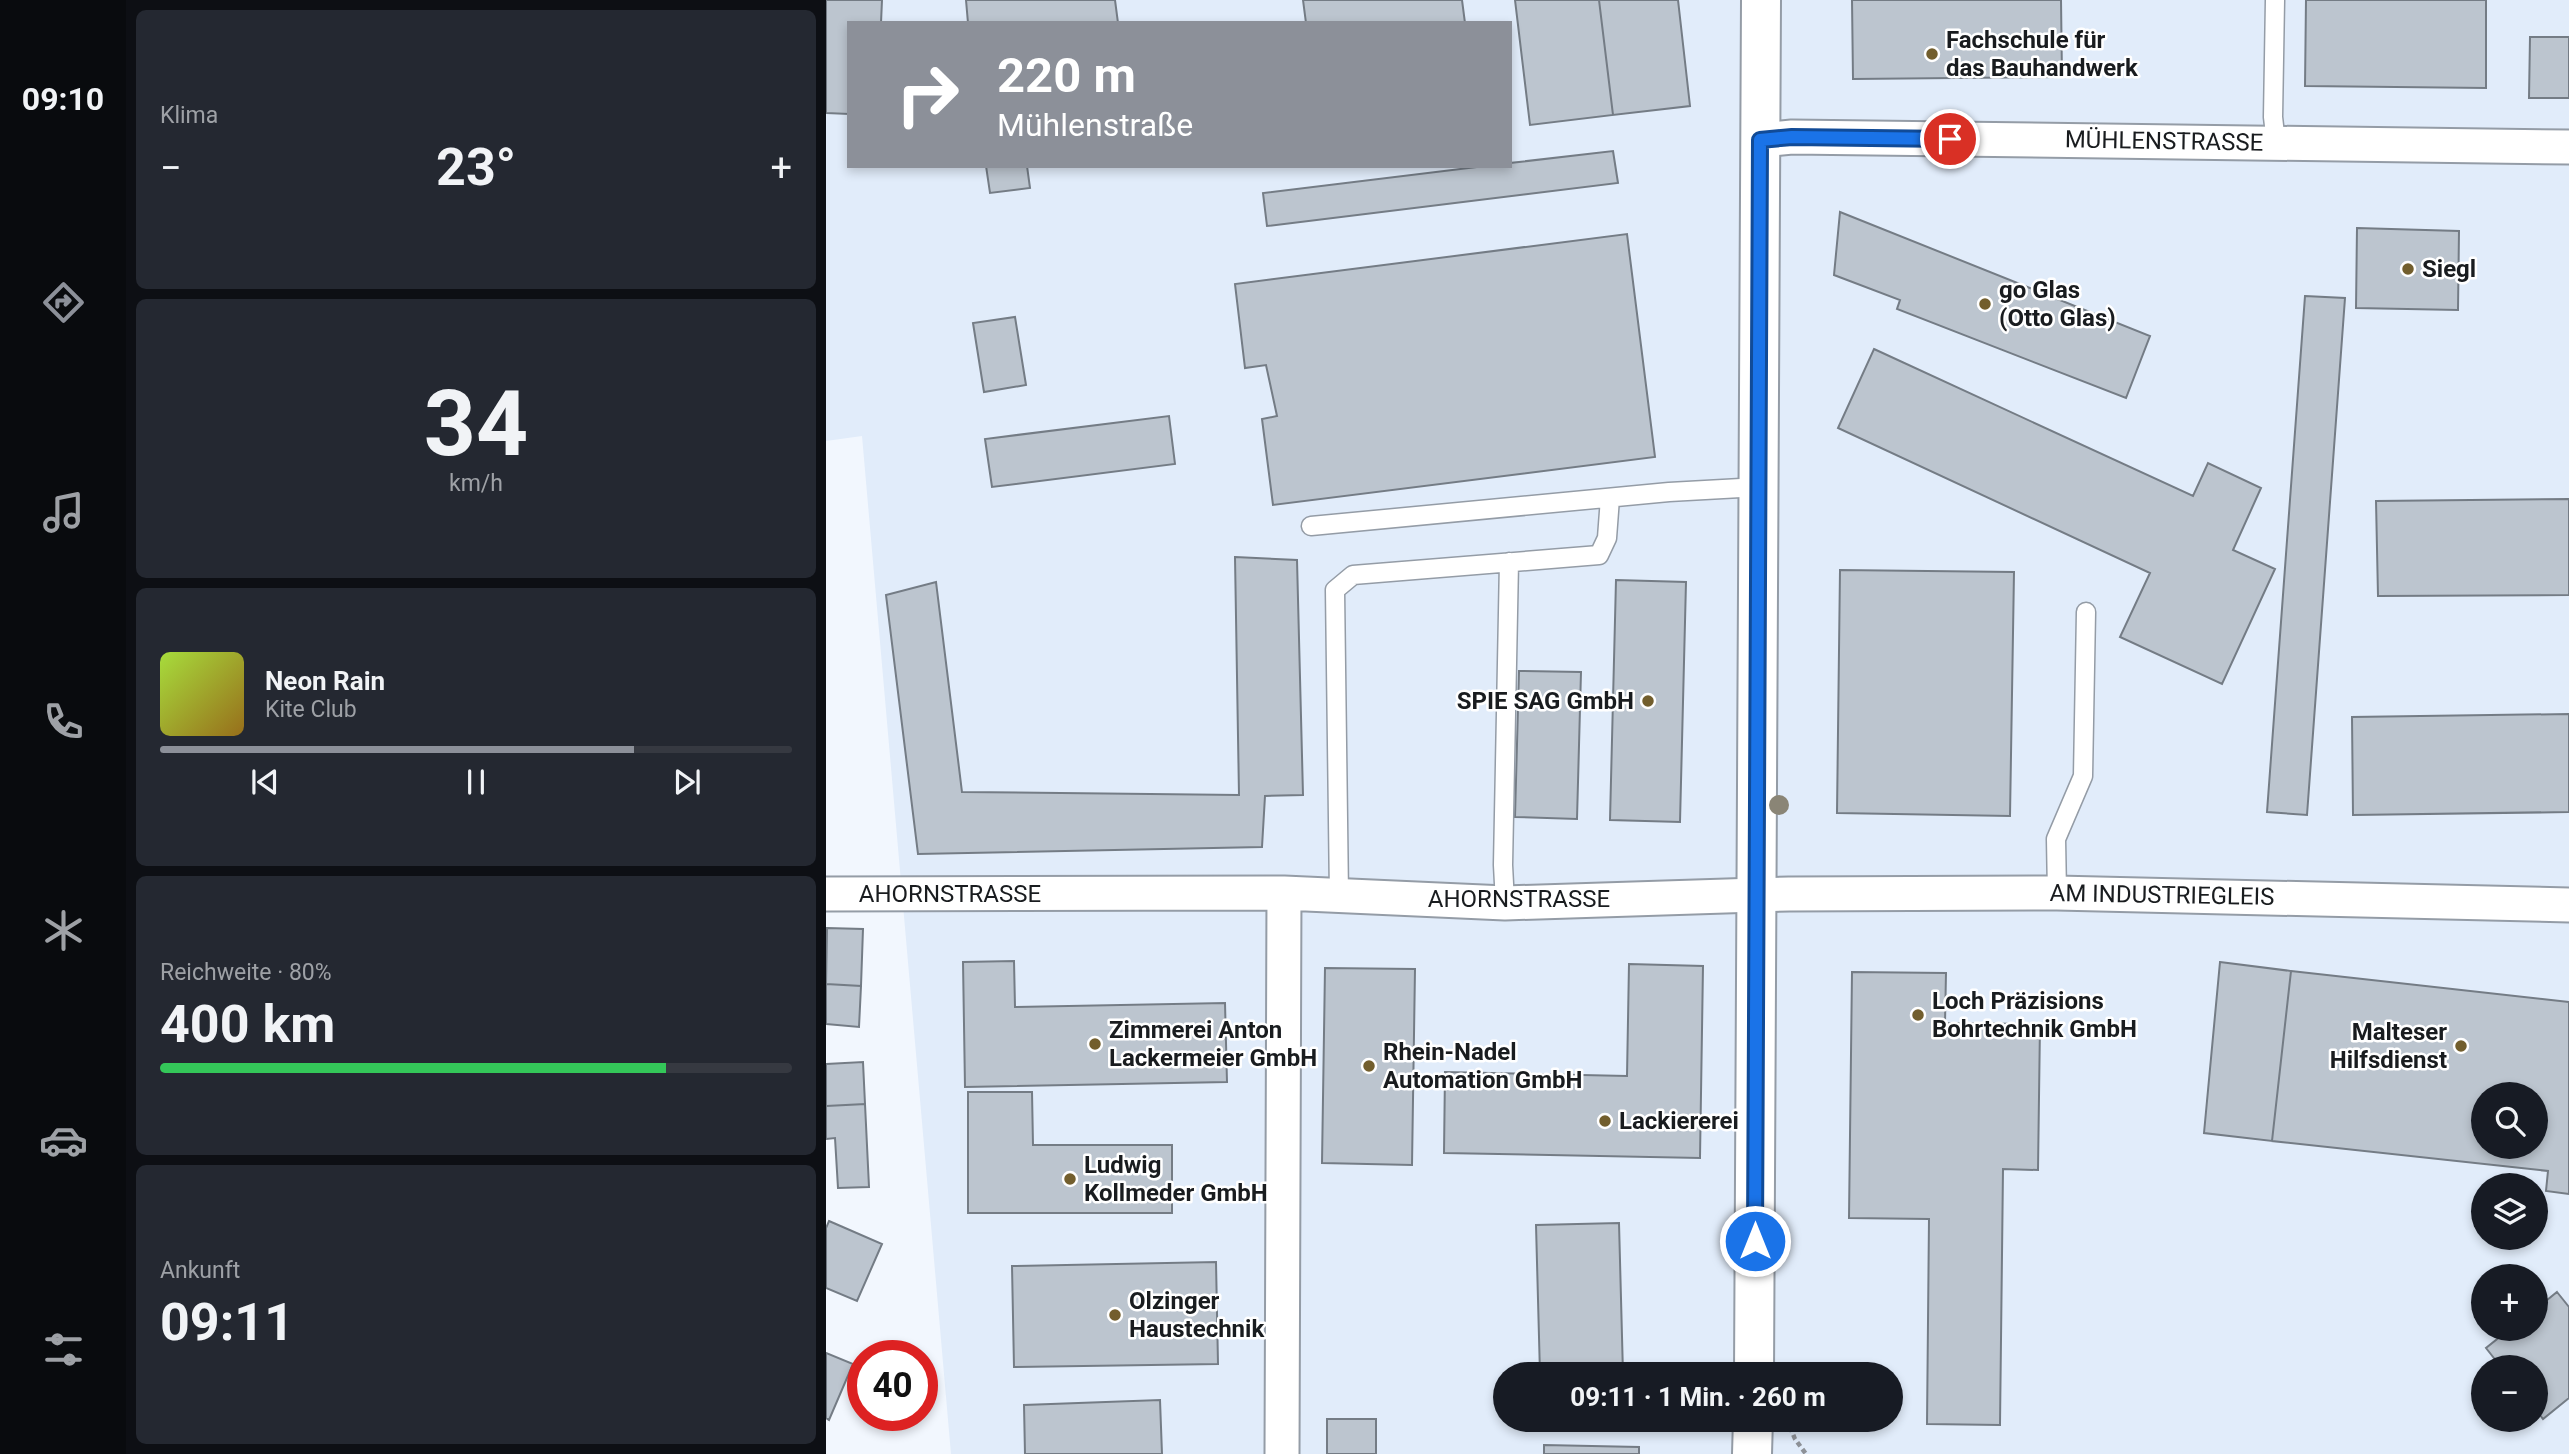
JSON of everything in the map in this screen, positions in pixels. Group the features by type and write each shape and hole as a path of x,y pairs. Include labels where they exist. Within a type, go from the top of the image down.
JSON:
{"street":[{"path":"1754,1362 1761,0"},
{"name":"MÜHLENSTRASSE","path":"1760,140 1806,137 2569,147"},
{"name":"AM INDUSTRIEGLEIS","path":"1755,895 2057,892 2569,905"},
{"path":"1282,1454 1284,893"},
{"name":"AHORNSTRASSE","path":"826,894 1284,893 1505,903 1755,895"},
{"path":"1752,1454 1753,1432"}],"lane":[{"path":"2275,0 2273,117 2276,143"},
{"path":"1311,526 1759,487"},
{"path":"1339,895 1335,590 1353,575 1599,555 1607,538 1610,498"},
{"path":"1505,903 1503,865 1509,562"},
{"path":"2057,892 2056,839 2083,776 2086,612"}],"path":[{"path":"1793,1432 1806,1454"}],"shaded area":[{"path":"826,0 2569,0 2569,1454 951,1454 862,436 826,441"}],"building":[{"path":"826,0 882,0 881,21 847,21 847,114 826,113"},
{"path":"966,0 1115,0 1118,21 968,21"},
{"path":"1303,0 1462,0 1465,21 1306,21"},
{"path":"1515,0 1599,0 1613,115 1530,125"},
{"path":"1599,0 1678,0 1690,106 1613,115"},
{"path":"1852,0 2061,0 2062,77 1853,79"},
{"path":"2306,0 2486,0 2486,88 2305,86"},
{"path":"2530,37 2569,37 2569,98 2529,98"},
{"path":"1613,151 1618,183 1267,226 1263,193 1469,168 1512,168 1512,163"},
{"path":"986,168 1027,168 1030,188 990,193"},
{"name":"go Glas (Otto Glas)","path":"1840,212 2150,336 2126,398 1897,309 1900,300 1834,275"},
{"name":"Siegl","path":"2357,228 2459,231 2458,310 2356,308"},
{"path":"1627,234 1655,457 1273,505 1262,419 1277,416 1266,365 1245,368 1235,284"},
{"path":"2305,296 2345,298 2307,815 2267,812"},
{"path":"1015,317 1026,385 984,392 973,323"},
{"path":"1874,349 2193,496 2208,463 2261,488 2233,550 2275,569 2222,684 2120,637 2150,573 1838,428"},
{"path":"1169,416 1175,464 992,487 985,439"},
{"path":"2569,499 2569,595 2378,596 2376,501"},
{"path":"1235,557 1297,560 1303,795 1265,796 1262,847 918,854 886,595 936,582 962,792 1239,795"},
{"path":"1840,570 2014,572 2010,816 1837,813"},
{"path":"1616,580 1686,582 1680,822 1610,820"},
{"path":"1519,671 1581,672 1577,819 1515,817"},
{"path":"2569,714 2569,812 2353,815 2352,717"},
{"path":"827,928 863,929 861,986 826,984"},
{"name":"Zimmerei Anton Lackermeier GmbH","path":"1014,961 1015,1007 1225,1003 1227,1082 965,1087 963,962"},
{"path":"2220,962 2291,971 2272,1141 2204,1133"},
{"path":"1629,964 1703,966 1700,1158 1444,1153 1445,1072 1627,1076"},
{"name":"Rhein-Nadel Automation GmbH","path":"1325,968 1415,969 1412,1165 1322,1163"},
{"path":"2291,971 2569,1002 2569,1194 2548,1191 2548,1171 2272,1141"},
{"path":"1852,972 1946,973 1945,1023 2040,1024 2038,1170 2003,1169 2000,1425 1927,1424 1929,1219 1849,1218"},
{"path":"826,984 861,986 859,1027 826,1024"},
{"path":"863,1062 865,1104 826,1106 826,1064"},
{"name":"Ludwig Kollmeder GmbH","path":"968,1092 1032,1092 1033,1145 1172,1145 1172,1213 968,1213"},
{"path":"865,1104 869,1187 838,1188 835,1138 826,1139 826,1106"},
{"path":"829,1221 882,1244 857,1301 826,1288 826,1228"},
{"path":"1619,1223 1623,1362 1540,1362 1536,1225"},
{"name":"Olzinger Haustechnik","path":"1216,1262 1218,1364 1014,1367 1012,1266"},
{"path":"2557,1292 2569,1307 2569,1398 2548,1415 2548,1355 2492,1355 2486,1348 2495,1341 2548,1341 2548,1299"},
{"path":"826,1353 847,1362 847,1378 829,1420 826,1418"},
{"path":"1160,1400 1162,1454 1025,1454 1024,1405"},
{"path":"1327,1419 1376,1419 1376,1454 1327,1454"},
{"path":"1544,1445 1639,1447 1639,1454 1544,1454"}],"place":[{"name":"Fachschule für das Bauhandwerk","path":"1932,54"},
{"name":"Siegl","path":"2408,269"},
{"name":"go Glas (Otto Glas)","path":"1985,304"},
{"name":"SPIE SAG GmbH","path":"1648,701"},
{"name":"Loch Präzisions Bohrtechnik GmbH","path":"1918,1015"},
{"name":"Zimmerei Anton Lackermeier GmbH","path":"1095,1044"},
{"name":"Malteser Hilfsdienst","path":"2461,1046"},
{"name":"Rhein-Nadel Automation GmbH","path":"1369,1066"},
{"name":"Lackiererei","path":"1605,1121"},
{"name":"Ludwig Kollmeder GmbH","path":"1070,1179"},
{"name":"Olzinger Haustechnik","path":"1115,1315"}],"route":[{"path":"1755,1241 1760,140 1792,137 1950,139"}]}
